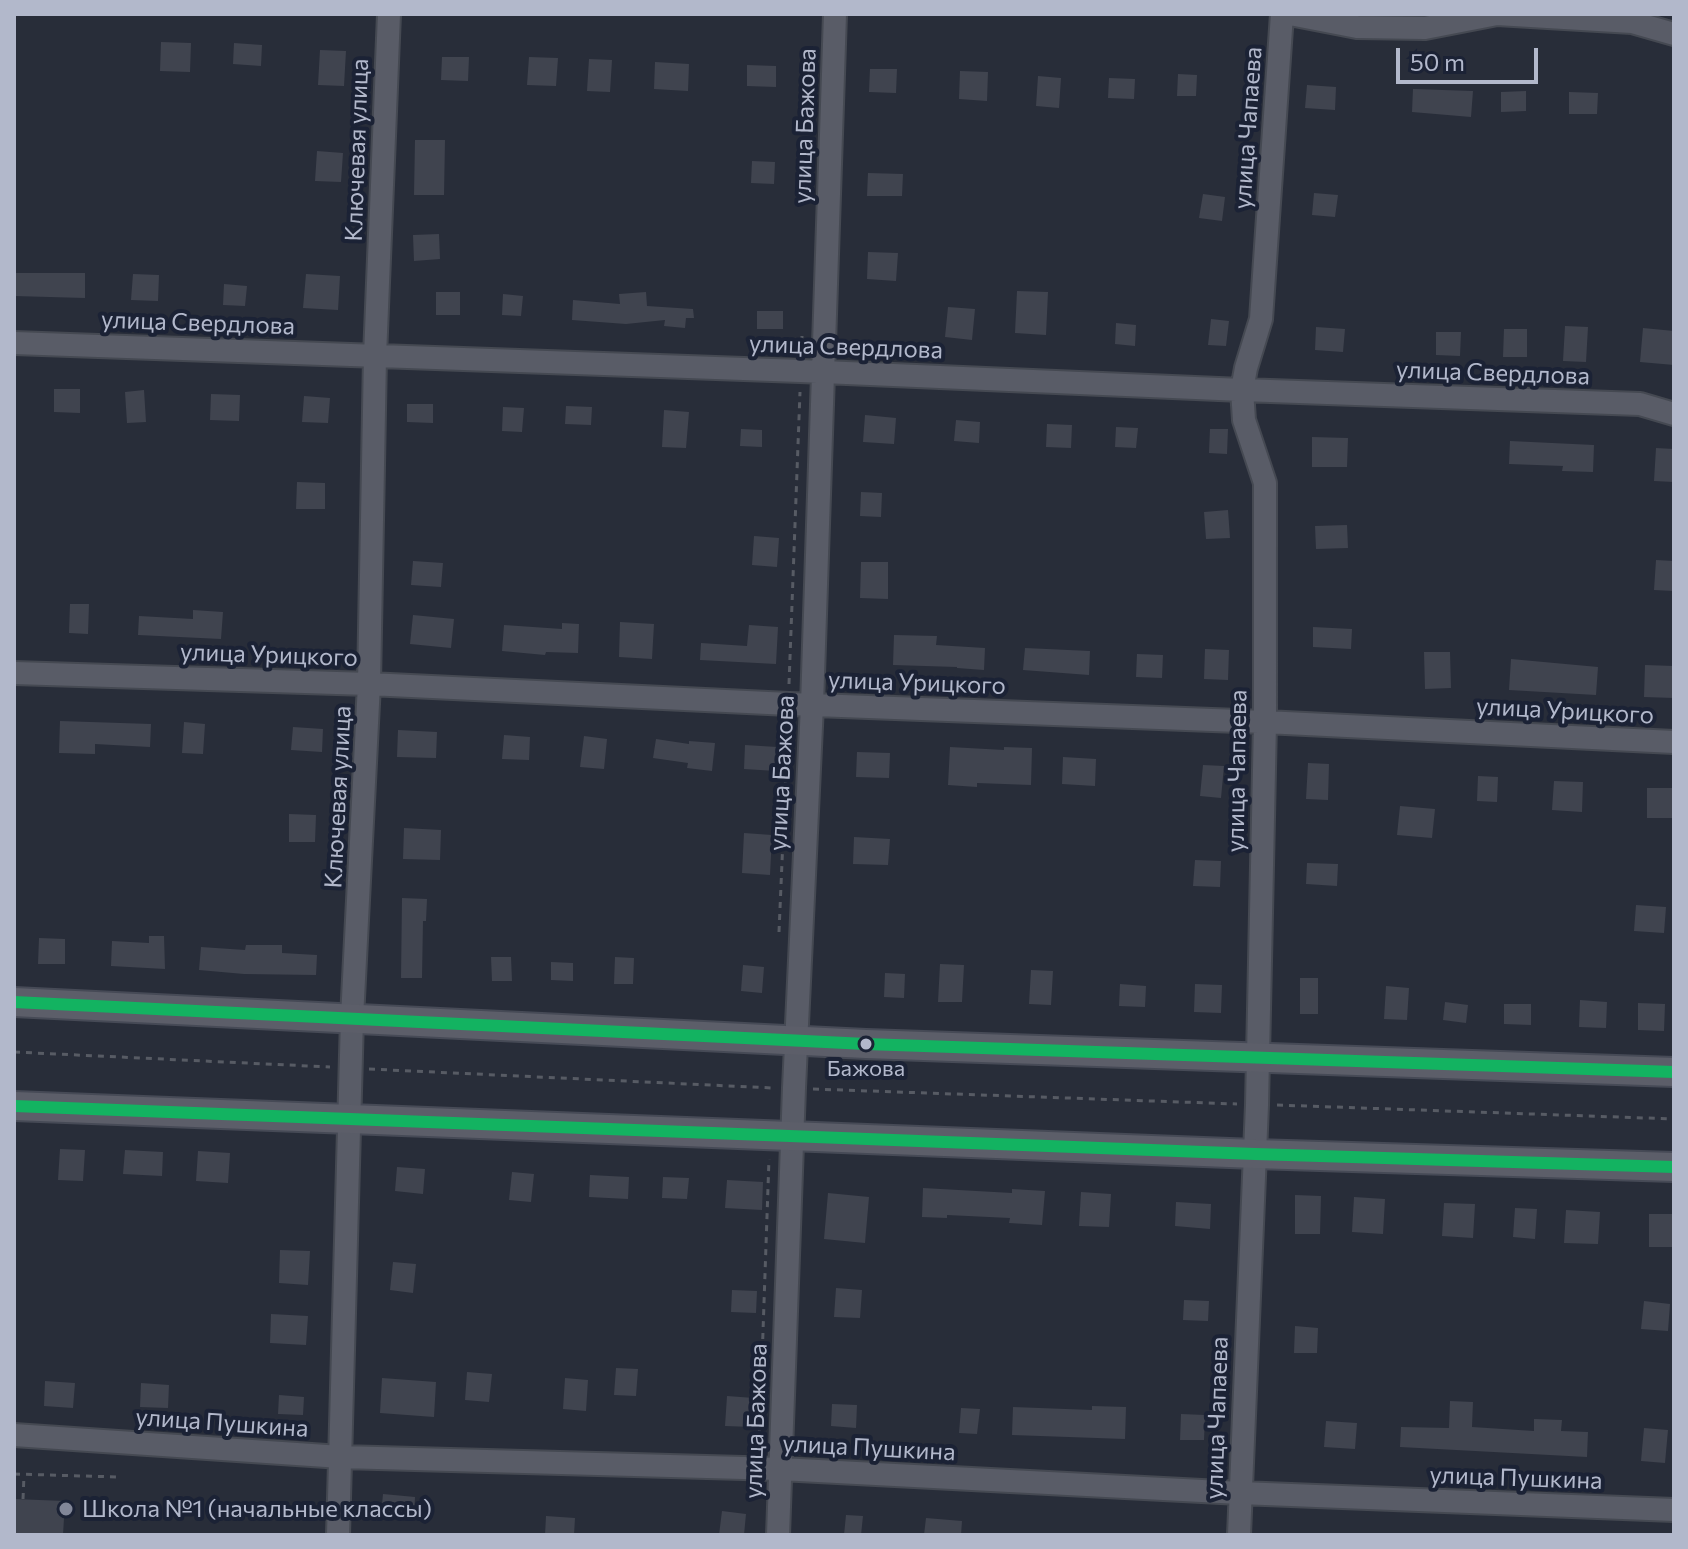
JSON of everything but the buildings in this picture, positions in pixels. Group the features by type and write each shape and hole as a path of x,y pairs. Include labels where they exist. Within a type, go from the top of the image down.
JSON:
{"main road":[{"path":"14,1002 796,1040 1674,1072"},
{"path":"14,1106 1674,1167"}],"street":[{"name":"Ключевая улица","path":"338,1535 352,1018 369,684 375,356 389,14"},
{"name":"улица Бажова","path":"778,1535 769,1469 782,1135 794,1088 812,705 811,372 835,14"},
{"name":"улица Чапаева","path":"1239,1535 1257,1105 1265,722 1265,483 1244,420 1242,390 1261,319 1282,14"},
{"path":"1290,14 1357,27 1425,28 1497,14 1632,22 1674,34"},
{"name":"улица Свердлова","path":"14,343 1640,404 1674,414"},
{"name":"улица Урицкого","path":"14,673 369,684 1674,742"},
{"name":"улица Пушкина","path":"14,1435 341,1457 769,1469 1240,1493 1674,1510"}],"path":[{"path":"779,944 789,704 811,372 803,324"},
{"path":"14,1052 794,1088 1674,1119"},
{"path":"769,1469 782,1135"},
{"path":"14,1474 117,1477"},
{"path":"23,1499 24,1474"}],"transit line":[{"path":"14,1002 866,1044 1674,1072"},
{"path":"14,1106 1674,1167"}],"place":[{"name":"Бажова","path":"866,1044"},
{"name":"Школа №1 (начальные классы)","path":"66,1509"}]}
